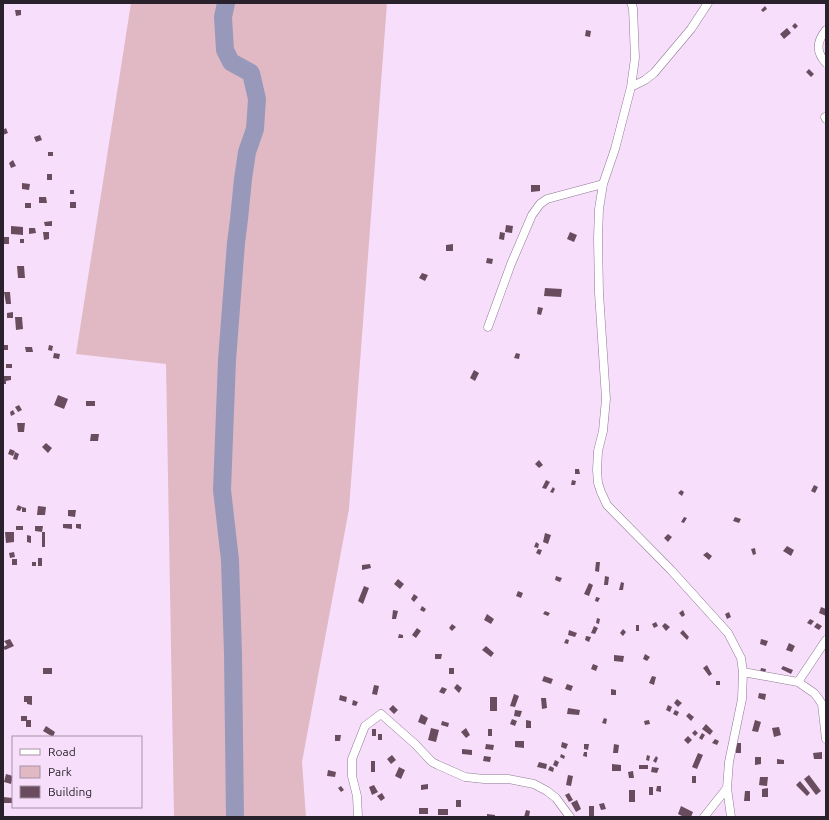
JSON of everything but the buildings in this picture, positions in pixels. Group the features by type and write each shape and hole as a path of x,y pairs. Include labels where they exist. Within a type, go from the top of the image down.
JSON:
{"street":[{"path":"631,87 645,80 654,73 691,29 708,3"},
{"path":"634,5 635,58 631,87 615,149 603,184 599,209 599,293 606,399 603,431 598,451 598,483 607,505 671,570 728,633 741,658 743,672 742,699 729,762 727,788 731,817"},
{"path":"826,30 821,35 818,43 818,49 826,63"},
{"path":"488,327 511,264 532,215 540,204 547,199 603,184"},
{"path":"798,682 826,640"},
{"path":"743,672 798,682 814,693 822,704 826,739"},
{"path":"358,817 357,796 352,776 352,759 365,726 381,714 415,744 432,762 465,777 508,779 534,784 556,798 570,817"},
{"path":"704,817 727,788"}],"green space":[{"path":"131,3 387,3 349,509 302,762 306,817 174,817 166,364 76,354"}],"waterway":[{"path":"226,3 223,17 225,50 231,62 251,73 257,99 255,129 247,152 236,243 227,360 222,490 230,560 235,817"}]}
